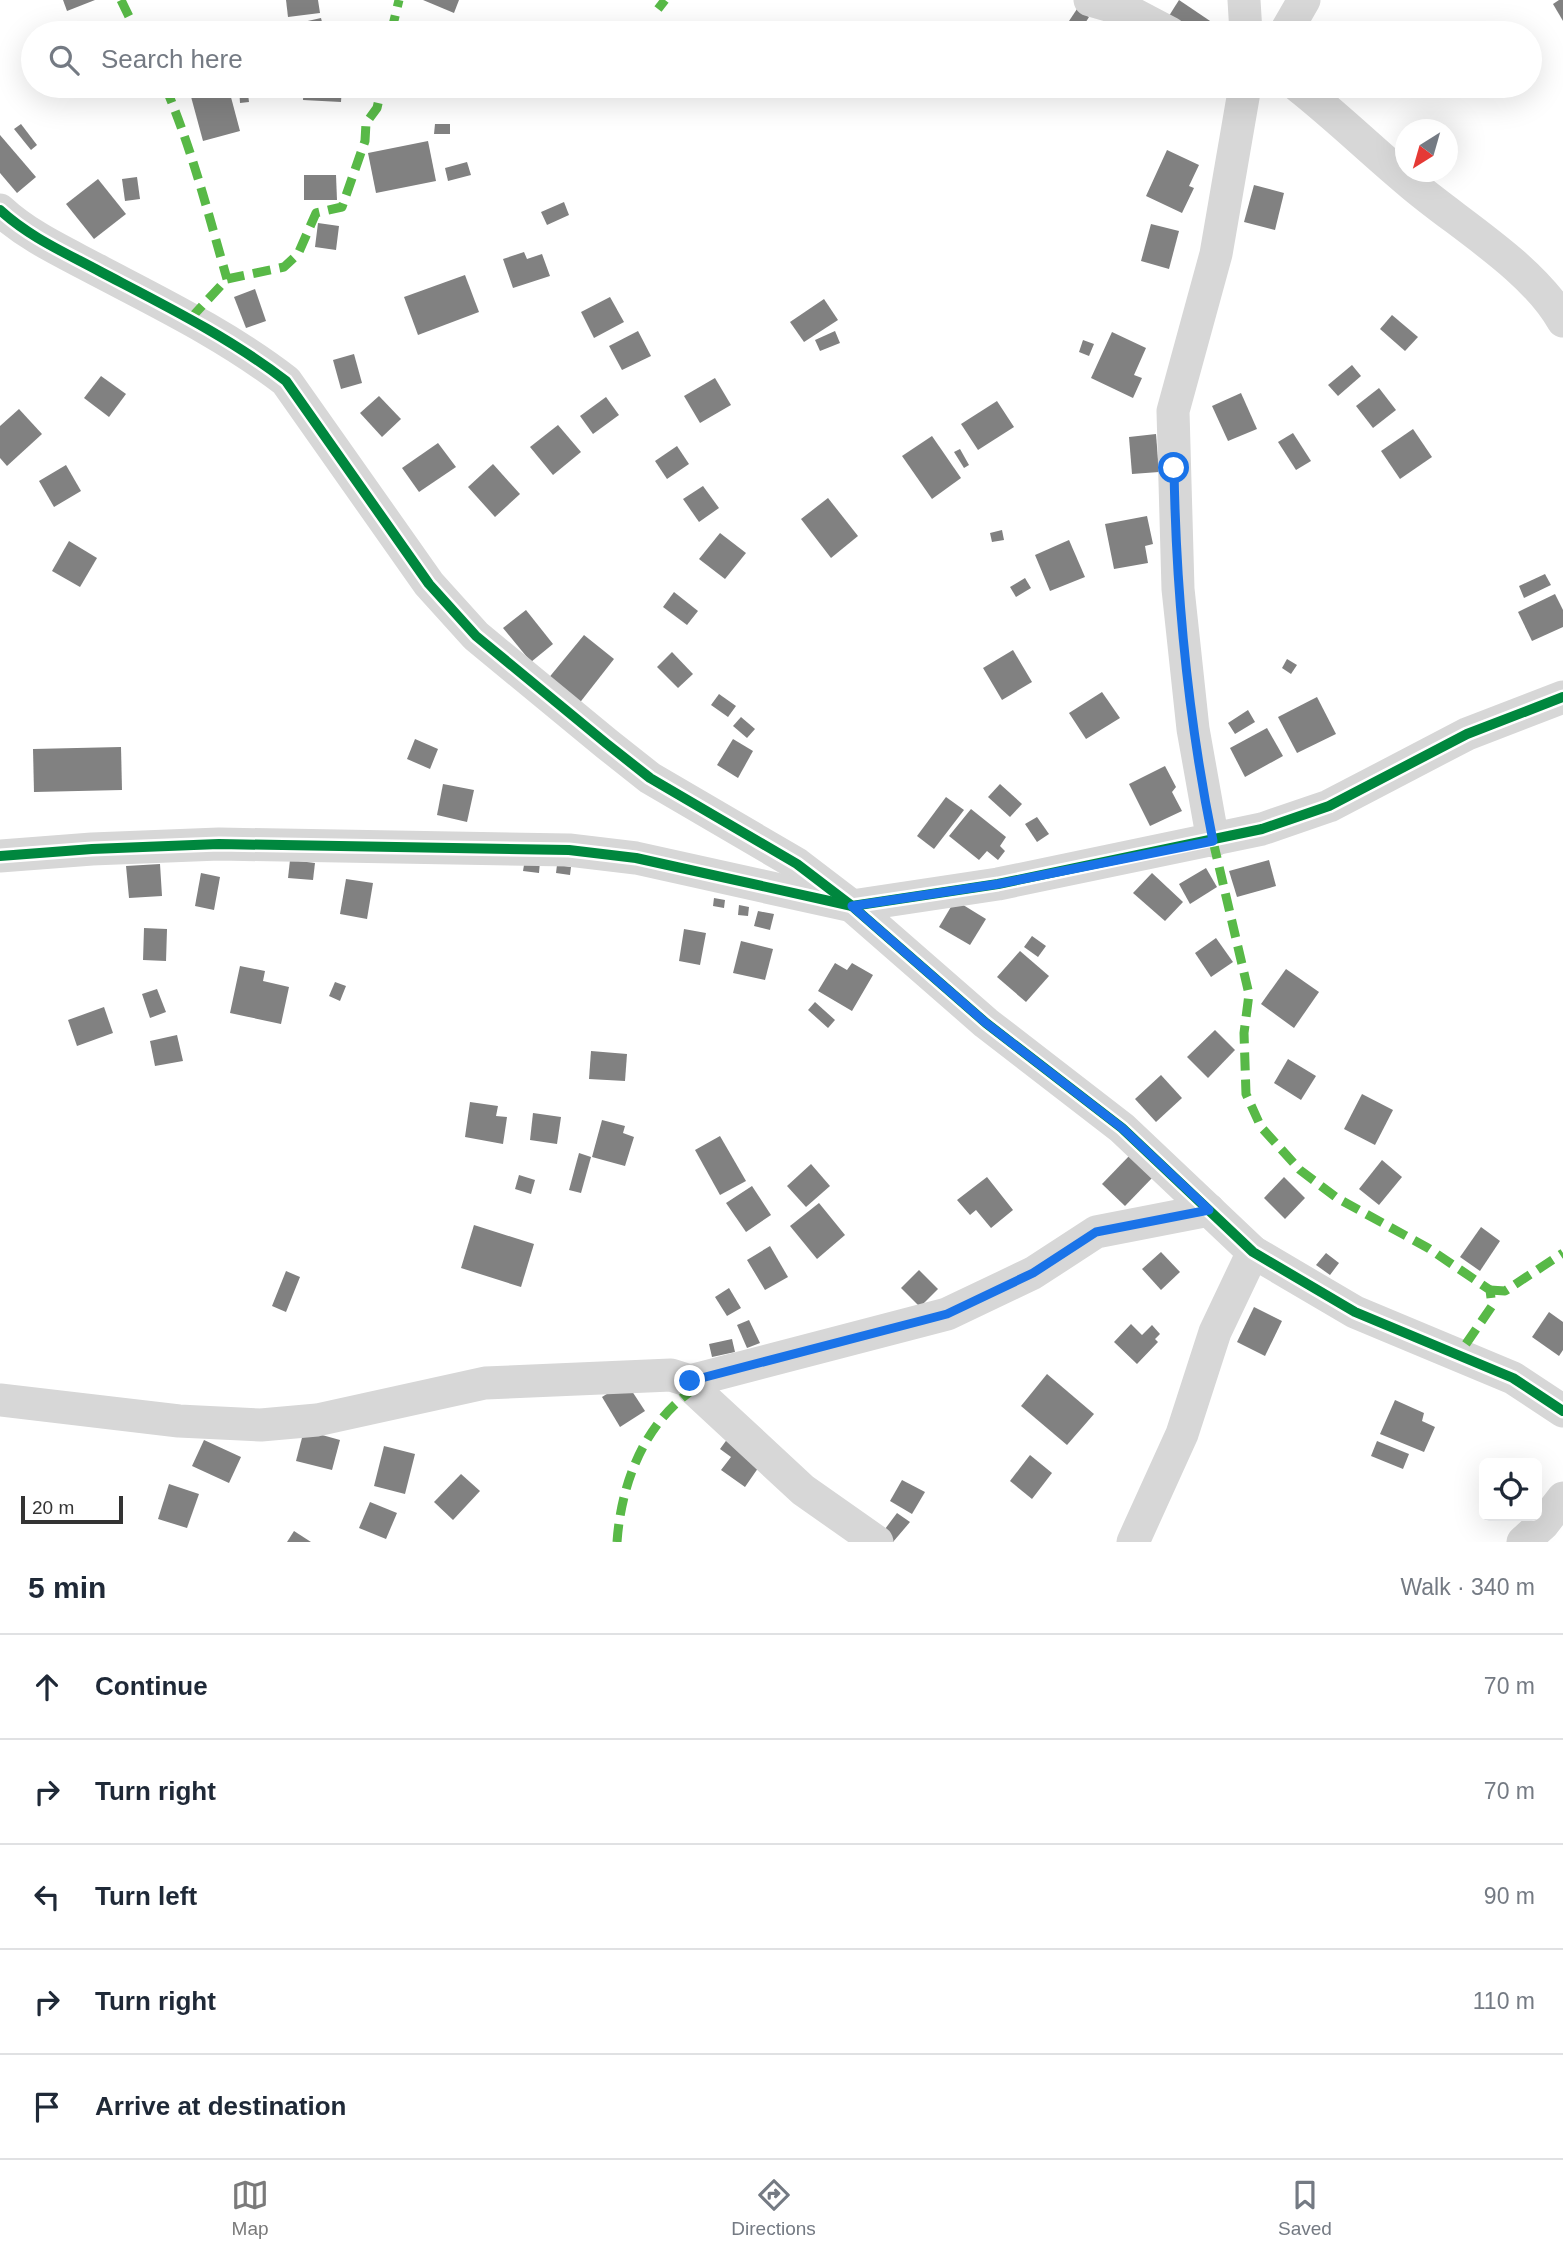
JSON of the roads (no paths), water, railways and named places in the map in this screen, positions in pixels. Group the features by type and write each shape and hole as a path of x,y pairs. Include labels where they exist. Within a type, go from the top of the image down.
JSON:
{"street":[{"path":"1090,0 1128,11 1147,21"},
{"path":"1244,0 1245,21"},
{"path":"1292,21 1304,0"},
{"path":"1213,841 1193,729 1178,589 1173,411 1216,254 1243,98"},
{"path":"1313,98 1350,127 1407,181 1502,257 1543,296 1563,321"},
{"path":"0,211 39,239 190,319 259,360 286,381 429,584 476,636 650,778 797,864 852,906 995,1031 1122,1128 1254,1252 1354,1312 1513,1378 1563,1411"},
{"path":"0,856 219,844 569,850 636,858 852,906 998,884 1262,829 1329,806 1467,734 1563,697"},
{"path":"0,1400 179,1421 261,1425 317,1420 485,1383 671,1375 690,1381 947,1314 1042,1268 1096,1232 1209,1210"},
{"path":"1133,1542 1182,1434 1215,1332 1254,1252"},
{"path":"690,1381 694,1389 803,1490 877,1542"},
{"path":"1523,1542 1543,1524 1563,1498"}]}
